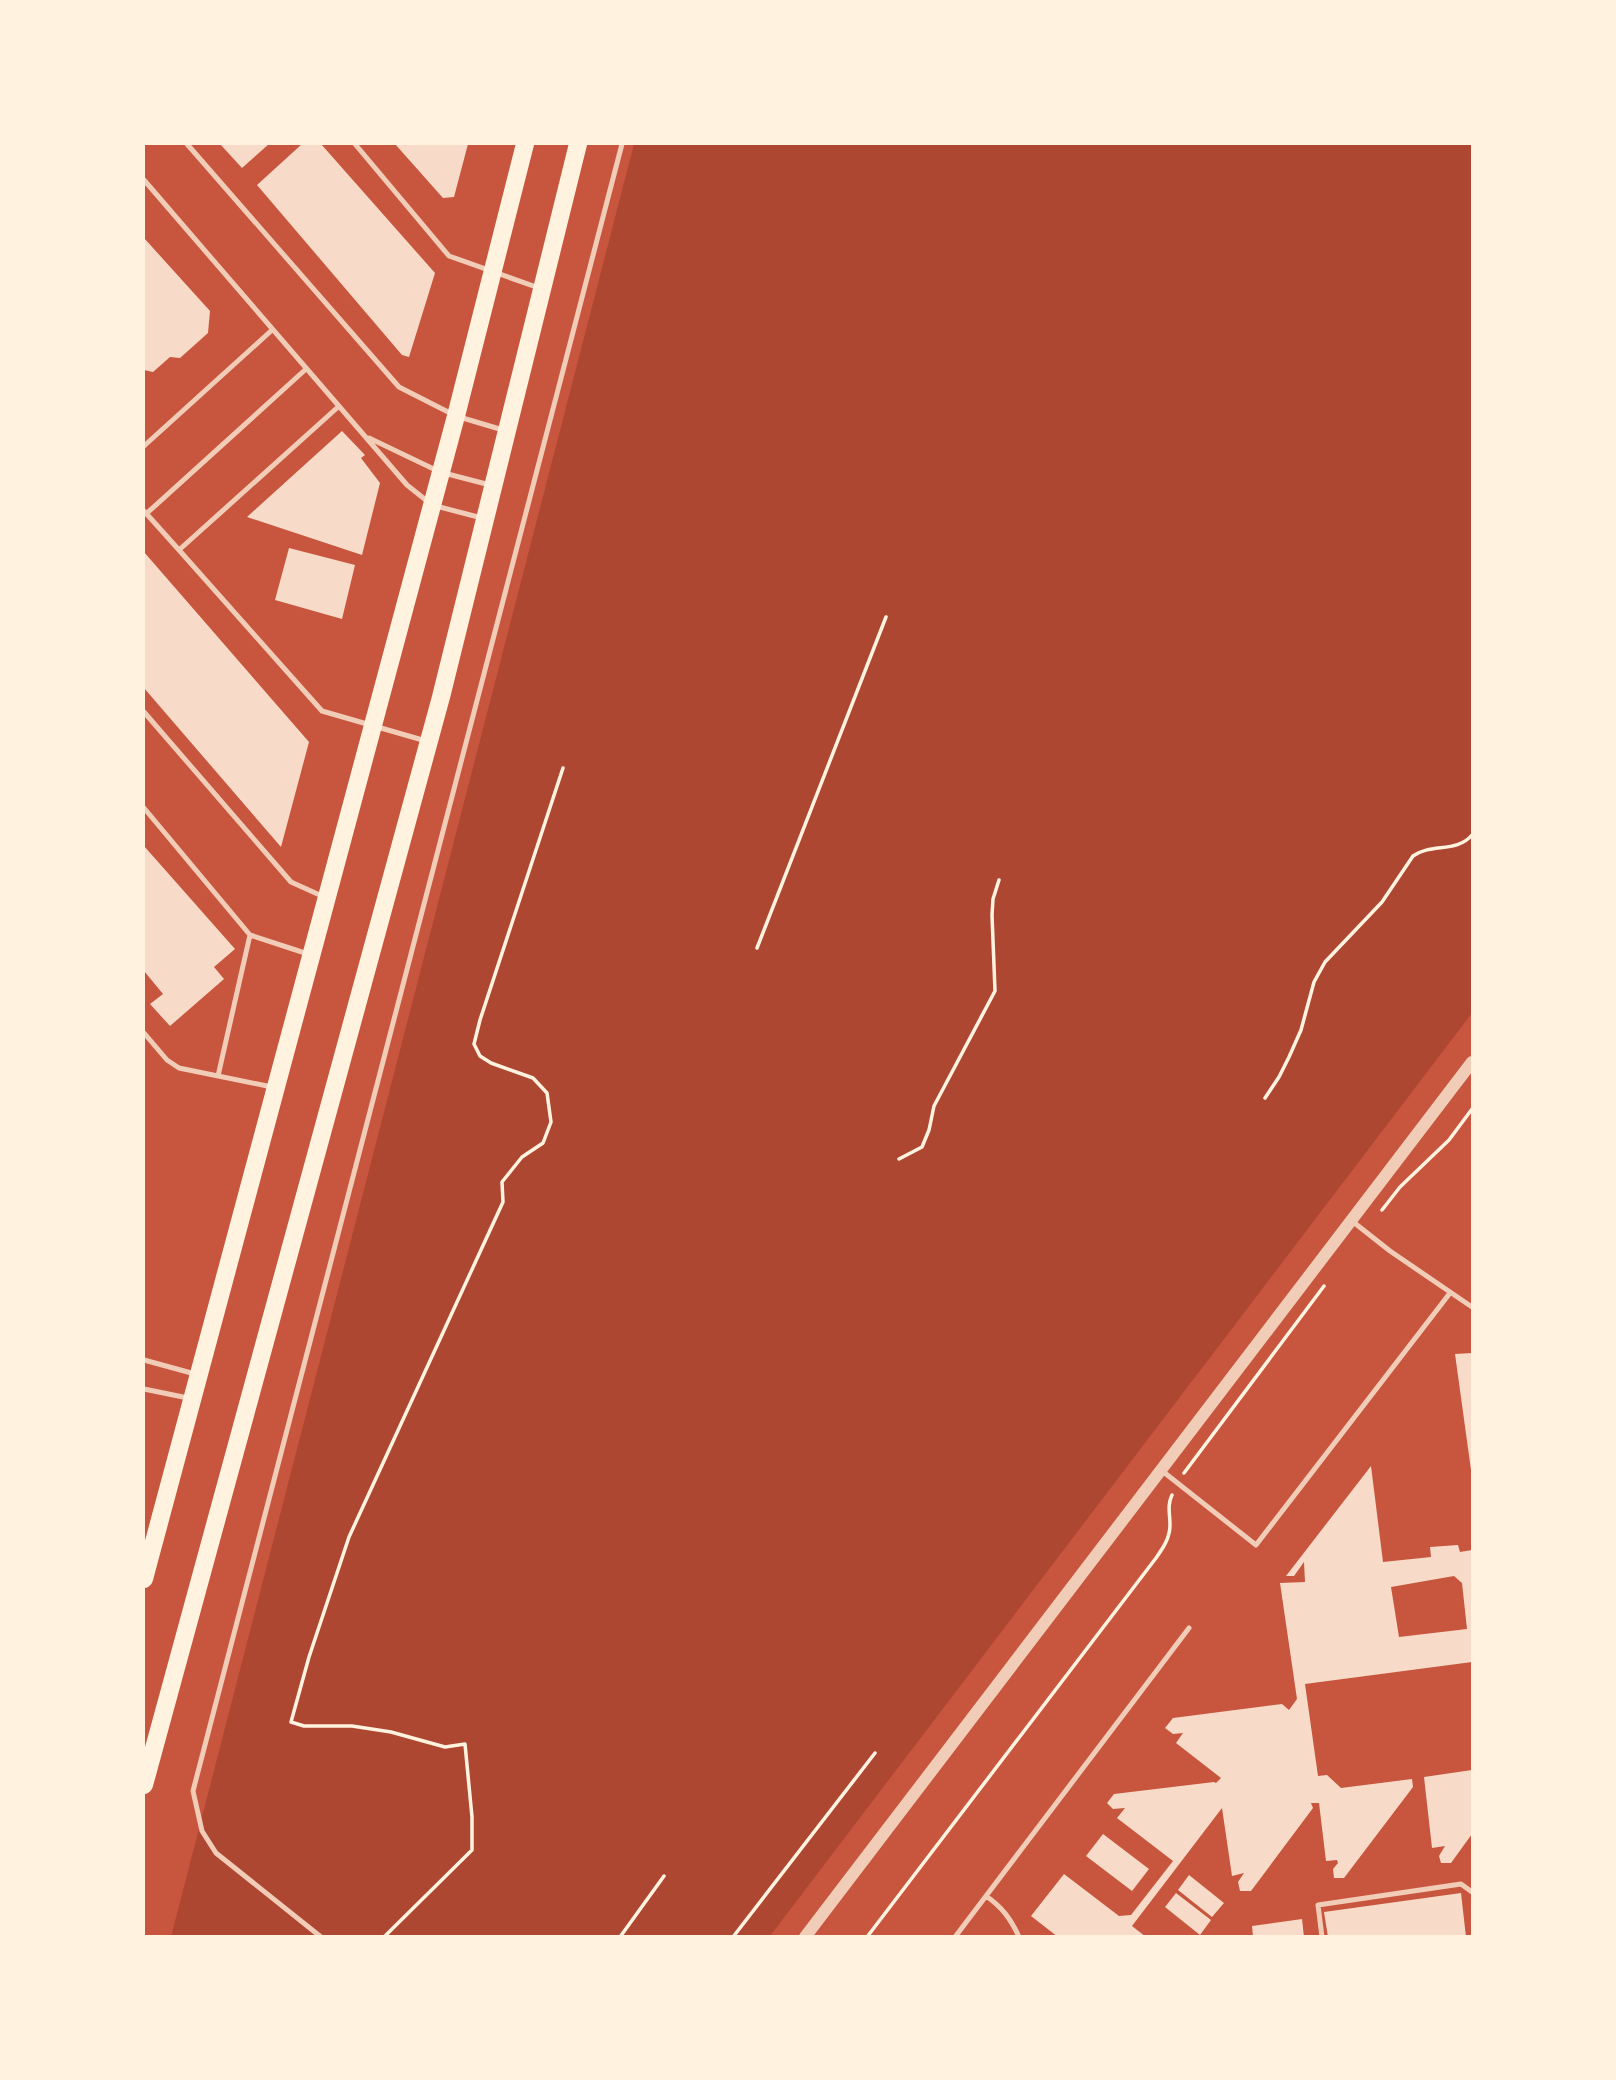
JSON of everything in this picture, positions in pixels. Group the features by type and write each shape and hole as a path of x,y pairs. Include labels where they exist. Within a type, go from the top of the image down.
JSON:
{"main road":[{"path":"144,1578 456,416 526,144"},
{"path":"144,1785 429,741 578,144"}],"street":[{"path":"805,1937 1472,1062"}],"lane":[{"path":"187,144 399,387 456,416 506,431"},
{"path":"355,144 449,256 541,289"},
{"path":"321,1937 216,1853 202,1831 193,1791 622,144"},
{"path":"144,180 407,485 432,505 485,519"},
{"path":"144,446 272,330"},
{"path":"306,369 145,512 322,711 429,741"},
{"path":"179,550 338,407"},
{"path":"366,437 440,472 493,486"},
{"path":"144,712 291,882 327,898"},
{"path":"144,808 250,935 311,955"},
{"path":"218,1076 250,935"},
{"path":"144,1033 167,1060 179,1068 276,1087"},
{"path":"1352,1221 1472,1307"},
{"path":"1161,1470 1256,1545 1450,1293"},
{"path":"144,1360 198,1375"},
{"path":"144,1389 192,1399"},
{"path":"955,1937 1189,1628"},
{"path":"1322,1937 1318,1905 1461,1884 1472,1892"},
{"path":"986,1896 999,1905 1011,1919 1019,1937"}],"path":[{"path":"757,948 886,617"},
{"path":"384,1937 471,1850 472,1817 466,1744 445,1747 391,1732 352,1726 304,1726 291,1722 309,1657 349,1537 503,1202 502,1182 522,1157 543,1143 551,1122 547,1093 533,1077 491,1063 480,1056 474,1044 563,768"},
{"path":"1265,1098 1279,1077 1301,1030 1314,982 1325,962 1382,902 1413,856 1420,852 1452,847 1467,841 1472,835"},
{"path":"899,1159 922,1147 934,1106 995,991 992,915 993,898 999,880"},
{"path":"1365,1231 1400,1187 1449,1140 1472,1109"},
{"path":"867,1937 1156,1558 1167,1542 1170,1528 1168,1502 1177,1482 1326,1284"},
{"path":"733,1937 875,1753"},
{"path":"620,1937 664,1876"}],"shaded area":[{"path":"634,144 1472,144 1472,1013 770,1936 171,1937"}],"building":[{"path":"220,144 269,144 242,168"},
{"path":"302,144 321,144 435,273 409,357 402,355 257,185"},
{"path":"395,144 468,144 454,197 443,198"},
{"path":"144,238 210,311 208,333 180,358 170,357 153,372 144,370"},
{"path":"342,431 365,455 361,458 380,483 362,555 247,517"},
{"path":"289,548 355,565 342,619 275,600"},
{"path":"144,552 309,742 281,847 144,688"},
{"path":"144,846 235,949 214,967 224,979 170,1026 150,1004 163,994 144,971"},
{"path":"1472,1353 1472,1470 1471,1470 1455,1354"},
{"path":"1371,1466 1383,1562 1431,1557 1430,1547 1458,1545 1460,1552 1472,1550 1472,1662 1305,1684 1318,1776 1327,1775 1341,1788 1412,1779 1413,1787 1344,1878 1334,1878 1333,1869 1338,1863 1337,1860 1326,1861 1319,1803 1311,1803 1313,1808 1251,1891 1240,1891 1238,1882 1244,1873 1232,1876 1222,1808 1132,1926 1146,1937 1058,1937 1031,1916 1064,1874 1119,1916 1131,1915 1173,1861 1117,1818 1125,1808 1113,1809 1107,1803 1114,1794 1216,1783 1221,1778 1176,1743 1183,1733 1173,1734 1165,1728 1173,1718 1282,1704 1289,1710 1297,1699 1280,1583 1305,1582 1304,1562 1294,1576 1286,1576","holes":["1454,1576 1462,1583 1467,1629 1399,1637 1391,1587"]},
{"path":"1472,1770 1472,1834 1451,1863 1441,1863 1439,1856 1445,1846 1432,1848 1424,1777"},
{"path":"1103,1834 1149,1869 1132,1891 1086,1856"},
{"path":"1189,1875 1224,1903 1212,1917 1178,1890"},
{"path":"1176,1893 1211,1920 1200,1935 1165,1907"},
{"path":"1461,1893 1466,1937 1328,1937 1324,1912"},
{"path":"1302,1919 1304,1937 1253,1937 1252,1926"}]}
